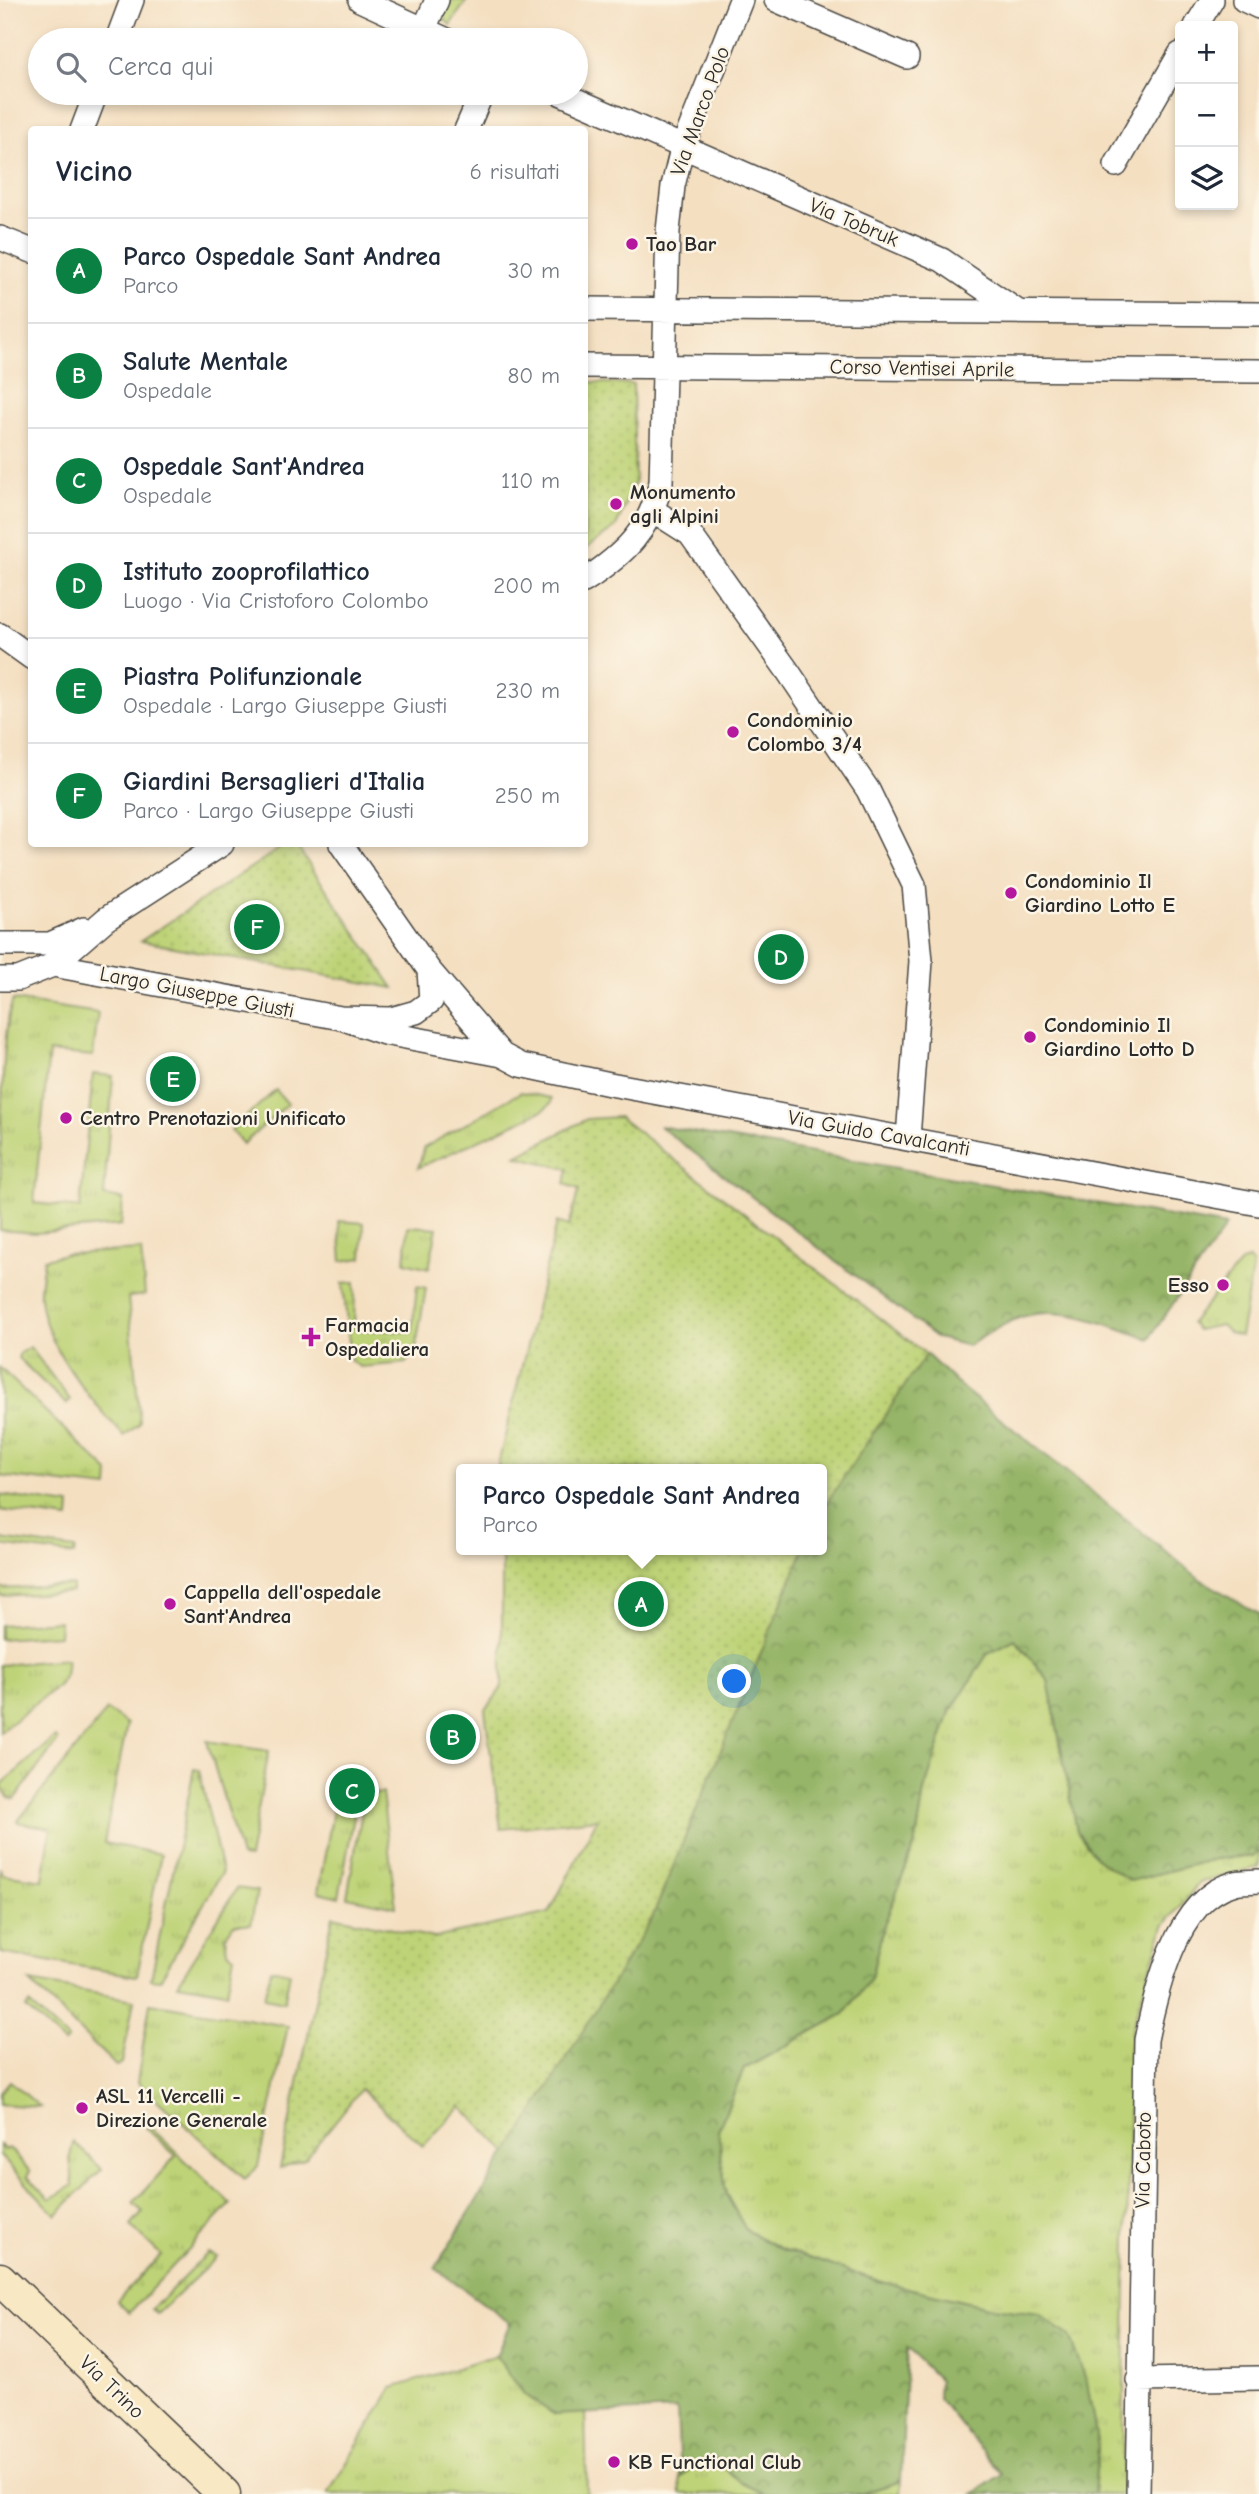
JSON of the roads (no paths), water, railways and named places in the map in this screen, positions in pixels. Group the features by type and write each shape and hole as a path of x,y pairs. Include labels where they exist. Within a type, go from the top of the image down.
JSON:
{"main road":[{"name":"Via Trino","path":"0,2280 224,2494"}],"street":[{"path":"122,28 132,0"},
{"path":"360,0 422,28"},
{"path":"424,28 437,0"},
{"name":"Via Marco Polo","path":"654,511 661,482 668,231 673,186 682,149 741,0"},
{"path":"776,0 906,57"},
{"path":"1199,21 1212,0"},
{"path":"1244,0 1259,7"},
{"path":"1116,165 1175,63"},
{"path":"84,126 91,105"},
{"path":"468,126 477,105"},
{"name":"Via Tobruk","path":"586,105 942,260 1017,311"},
{"path":"0,238 28,249"},
{"path":"588,309 1259,314"},
{"name":"Corso Ventisei Aprile","path":"588,366 1259,371"},
{"path":"588,578 616,560 654,511 690,534 788,670 867,790 914,886 921,961 908,1138"},
{"path":"0,635 28,655"},
{"name":"Largo Giuseppe Giusti","path":"0,979 18,979 52,965 106,919 214,847"},
{"path":"343,847 429,970 502,1055"},
{"name":"Largo Giuseppe Giusti","path":"0,944 50,944 106,919"},
{"name":"Largo Giuseppe Giusti","path":"52,965 341,1018 384,1033 502,1055"},
{"name":"Largo Giuseppe Giusti","path":"341,1018 391,1019 416,1012 431,1001 429,970"},
{"name":"Via Guido Cavalcanti","path":"502,1055 521,1065 583,1079 1259,1204"},
{"name":"Via Caboto","path":"1138,2494 1146,2040 1160,1974 1195,1908 1230,1884 1259,1881"},
{"path":"1138,2380 1259,2378"}],"place":[{"name":"Tao Bar","path":"632,244"},
{"name":"Monumento agli Alpini","path":"616,504"},
{"name":"Condominio Colombo 3/4","path":"733,732"},
{"name":"Condominio Il Giardino Lotto E","path":"1011,893"},
{"name":"Giardini Bersaglieri d'Italia","path":"257,927"},
{"name":"Istituto zooprofilattico","path":"781,957"},
{"name":"Condominio Il Giardino Lotto D","path":"1030,1037"},
{"name":"Piastra Polifunzionale","path":"173,1079"},
{"name":"Centro Prenotazioni Unificato","path":"66,1118"},
{"name":"Esso","path":"1223,1285"},
{"name":"Farmacia Ospedaliera","path":"311,1337"},
{"name":"Cappella dell'ospedale Sant'Andrea","path":"170,1604"},
{"name":"Parco Ospedale Sant Andrea","path":"641,1604"},
{"name":"Salute Mentale","path":"453,1737"},
{"name":"Ospedale Sant'Andrea","path":"352,1791"},
{"name":"ASL 11 Vercelli - Direzione Generale","path":"82,2108"},
{"name":"KB Functional Club","path":"614,2462"}]}
